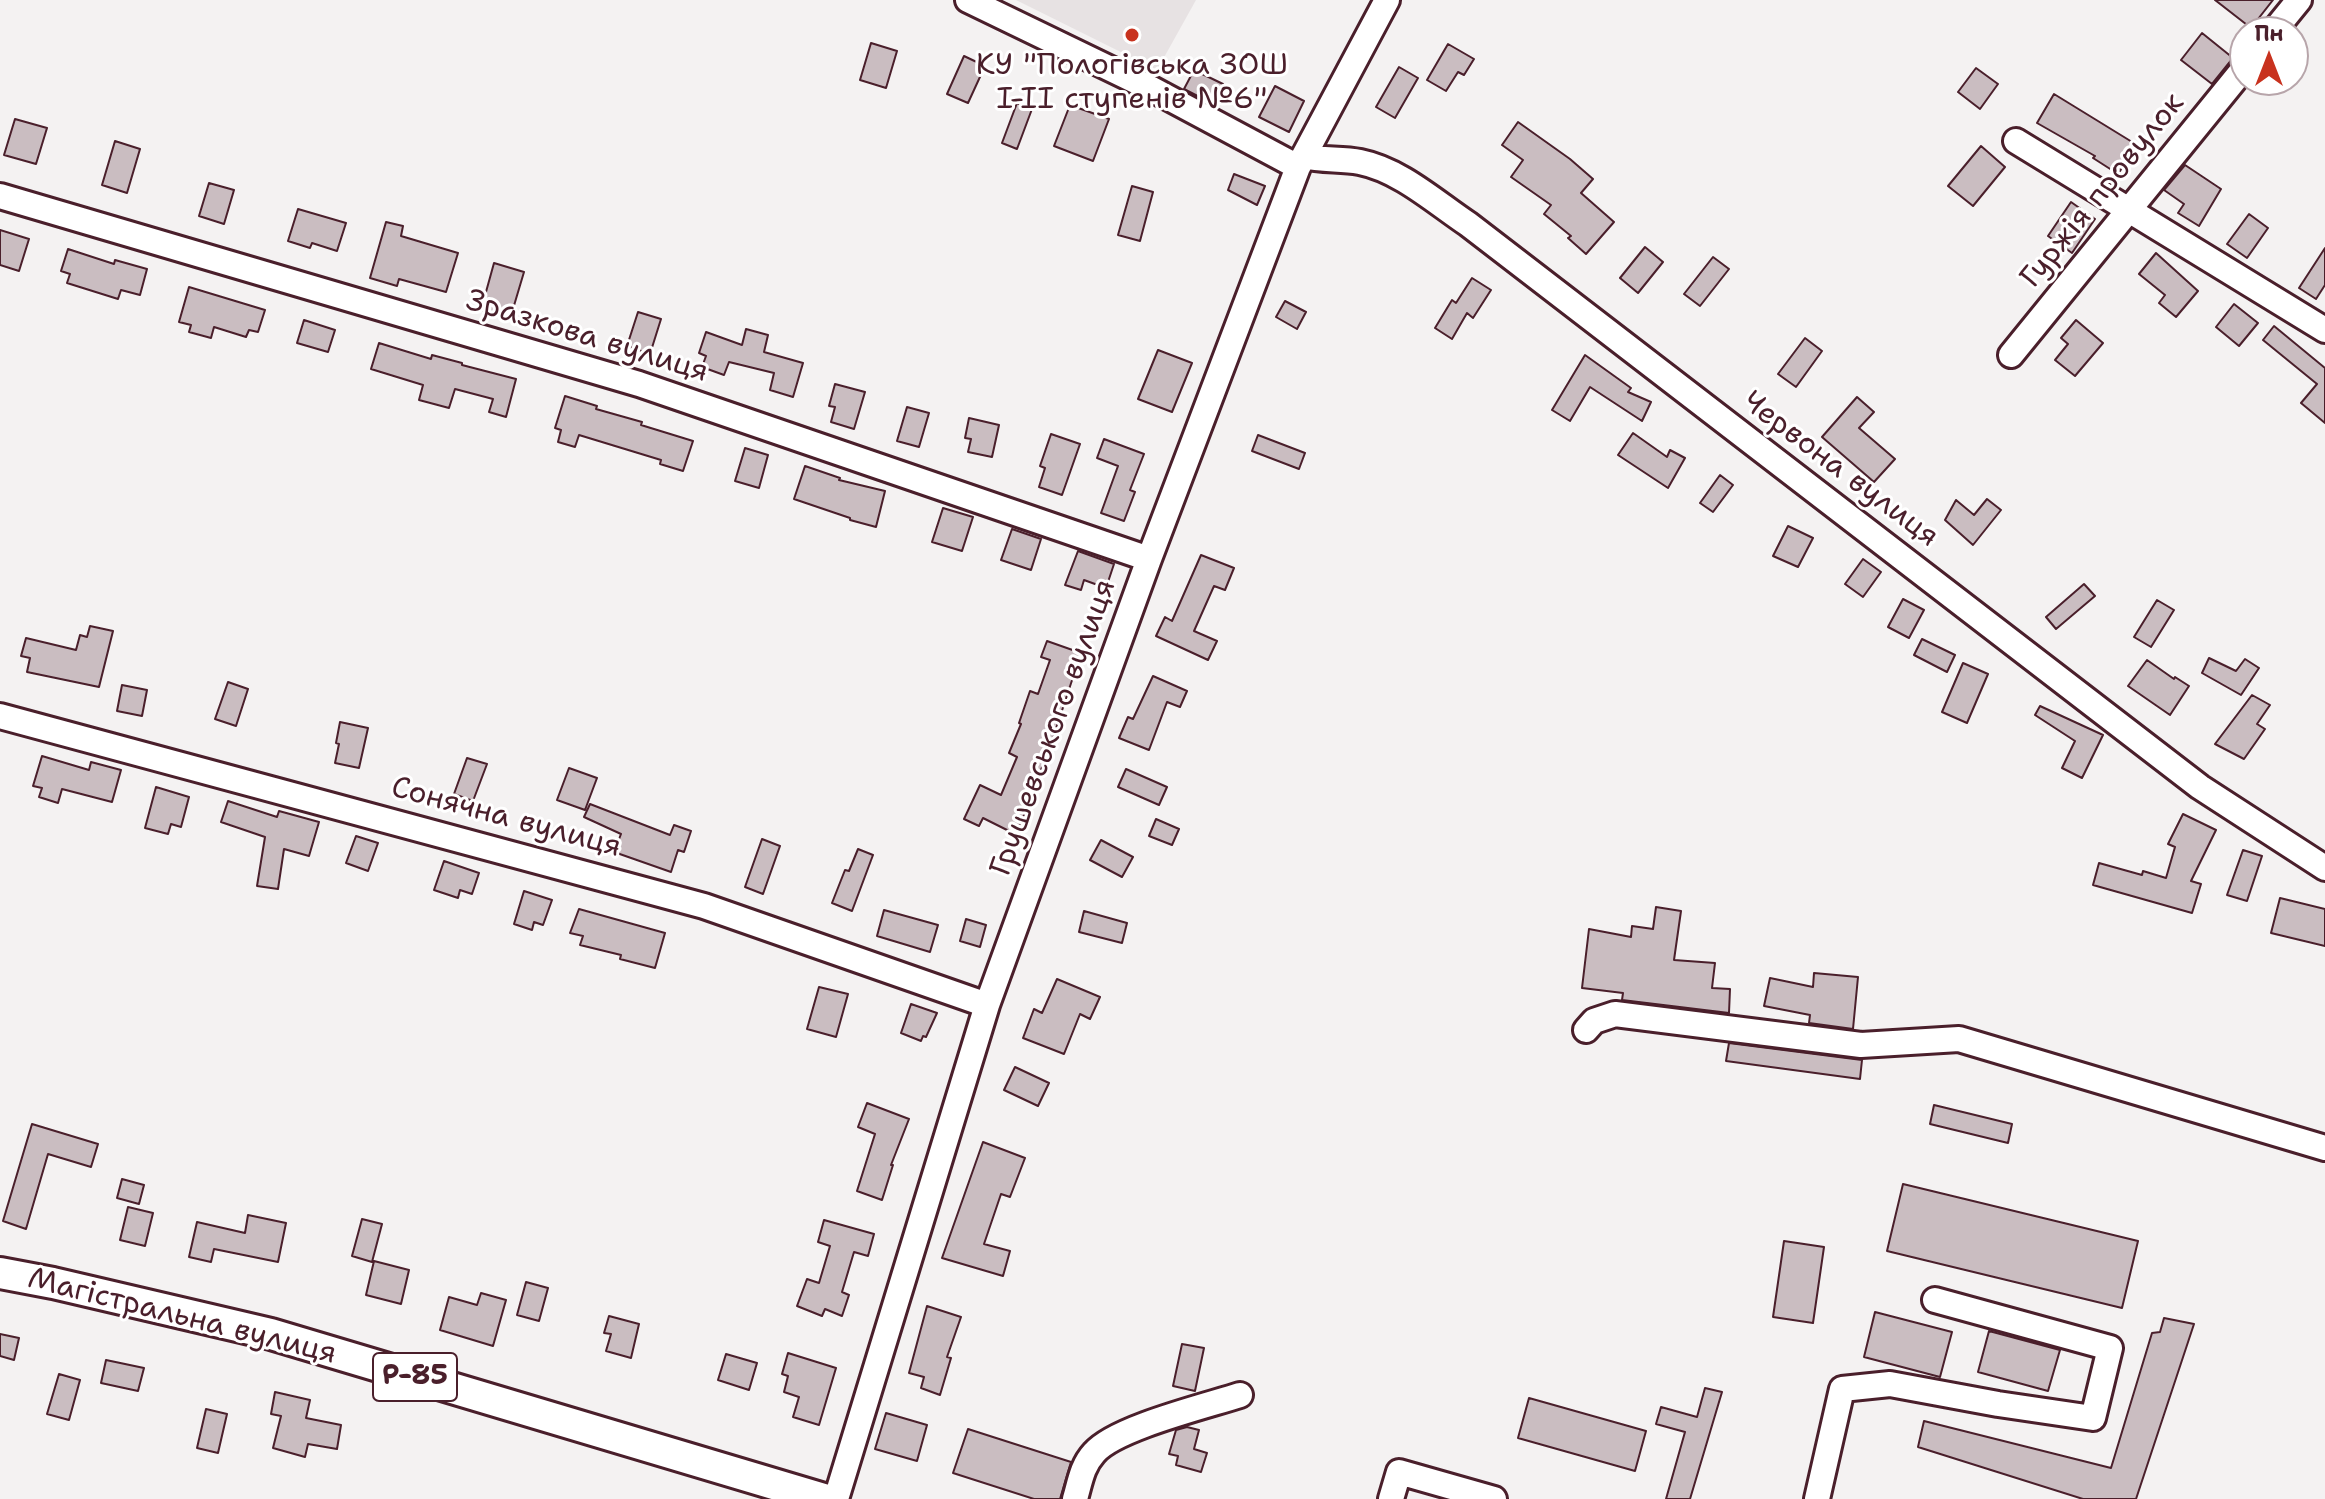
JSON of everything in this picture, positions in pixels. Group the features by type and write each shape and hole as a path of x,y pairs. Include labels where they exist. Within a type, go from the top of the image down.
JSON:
{"main road":[{"name":"Магістральна вулиця","path":"0,1273 271,1334 790,1493 824,1499"}],"street":[{"name":"Червона вулиця","path":"968,0 1301,162 1361,162 1398,177 1468,224 2200,787 2325,868"},
{"name":"Грушевського вулиця","path":"836,1499 987,1005 1149,559 1301,162 1387,0"},
{"path":"2286,16 2299,0"},
{"name":"Гуржія провулок","path":"2011,355 2229,87"},
{"path":"2016,141 2325,330"},
{"name":"Зразкова вулиця","path":"0,196 639,384 1149,559"},
{"name":"Сонячна вулиця","path":"0,716 704,906 987,1005"},
{"path":"1586,1030 1594,1021 1615,1014 1861,1045 1959,1039 2325,1148"},
{"path":"1817,1499 1842,1389 1890,1384 2093,1418 2110,1348 1935,1300"},
{"path":"1075,1499 1083,1469 1095,1451 1121,1434 1240,1395"},
{"path":"1391,1499 1399,1472 1494,1499"}],"shaded area":[{"name":"КУ \"Пологівська ЗОШ І-ІІ ступенів №6\"","path":"1016,0 1196,0 1157,70"}],"building":[{"path":"2215,0 2273,0 2260,16 2236,16"},
{"path":"2202,33 2229,55 2229,63 2212,84 2181,60"},
{"path":"871,43 897,51 886,88 860,80"},
{"path":"1448,44 1474,59 1464,75 1458,72 1446,91 1427,80"},
{"path":"964,56 985,66 968,103 947,94"},
{"path":"1399,67 1418,78 1395,118 1376,107"},
{"path":"1976,68 1998,84 1980,109 1958,92"},
{"path":"1194,70 1223,84 1213,104 1184,89"},
{"path":"1275,86 1304,101 1289,132 1259,117"},
{"path":"2054,94 2137,145 2118,174 2093,158 2095,156 2037,123"},
{"path":"1017,103 1032,109 1017,149 1002,143"},
{"path":"1070,105 1109,119 1093,161 1054,146"},
{"path":"15,119 47,128 36,164 4,155"},
{"path":"1518,122 1593,179 1581,193 1614,222 1586,254 1568,238 1571,236 1544,214 1551,205 1511,177 1523,160 1502,145"},
{"path":"115,141 140,149 127,193 102,185"},
{"path":"1981,146 2005,167 1973,206 1948,186"},
{"path":"2185,165 2221,189 2199,226 2178,213 2184,204 2164,190"},
{"path":"1234,174 1265,186 1257,205 1228,190"},
{"path":"209,183 234,190 224,224 199,216"},
{"path":"1132,186 1153,192 1140,241 1118,235"},
{"path":"2071,202 2095,219 2072,253 2048,236"},
{"path":"298,209 346,223 337,251 312,243 310,248 288,241"},
{"path":"2249,214 2268,228 2247,258 2227,244"},
{"path":"386,222 403,226 401,236 458,253 446,292 399,279 397,286 370,278"},
{"path":"0,230 29,239 19,271 0,265"},
{"path":"1645,247 1663,262 1638,293 1620,278"},
{"path":"2325,248 2325,285 2316,299 2299,288"},
{"path":"68,249 114,264 115,260 147,269 140,295 121,290 118,299 67,283 70,274 61,271"},
{"path":"2156,253 2198,291 2176,317 2159,303 2165,295 2139,274"},
{"path":"1713,257 1729,269 1700,306 1684,294"},
{"path":"494,263 524,272 510,319 481,310"},
{"path":"1472,278 1491,290 1473,318 1467,313 1452,339 1435,328 1452,300 1456,303"},
{"path":"189,287 265,310 258,332 249,330 246,337 214,327 211,338 189,332 191,325 179,322"},
{"path":"1285,301 1306,312 1297,329 1276,317"},
{"path":"2234,304 2258,323 2239,346 2216,327"},
{"path":"638,312 661,319 650,354 627,346"},
{"path":"304,320 335,330 328,352 297,343"},
{"path":"2076,320 2103,343 2075,376 2055,360 2068,344 2061,338"},
{"path":"2274,326 2325,368 2325,423 2301,403 2317,384 2263,340"},
{"path":"746,329 768,335 764,352 803,363 793,397 770,390 774,373 729,362 724,375 702,367 706,356 699,353 706,332 742,345"},
{"path":"1805,338 1822,351 1796,387 1778,374"},
{"path":"379,343 516,379 506,417 489,412 493,399 455,389 449,408 419,400 423,385 371,369"},
{"path":"1158,350 1192,363 1172,412 1138,399"},
{"path":"1585,355 1631,388 1628,392 1651,402 1642,421 1590,387 1570,421 1552,410"},
{"path":"835,384 865,392 854,429 831,422 835,407 829,406"},
{"path":"565,396 693,441 683,471 660,464 661,460 579,435 575,447 558,442 561,430 555,428"},
{"path":"1857,397 1874,412 1859,428 1895,459 1874,482 1822,437"},
{"path":"907,407 929,413 919,447 897,441"},
{"path":"969,418 999,425 992,457 968,452 971,439 965,438"},
{"path":"1633,433 1667,457 1670,450 1685,458 1668,488 1618,455"},
{"path":"1051,434 1080,444 1062,495 1039,487 1045,468 1040,466"},
{"path":"1258,435 1305,453 1299,469 1252,451"},
{"path":"1104,439 1144,454 1130,490 1135,492 1124,521 1101,513 1118,466 1097,458"},
{"path":"745,448 768,455 759,488 735,481"},
{"path":"805,466 839,480 885,491 876,527 794,499"},
{"path":"1720,475 1733,485 1713,512 1700,503"},
{"path":"1987,499 2001,510 1973,545 1945,520 1956,500 1974,515"},
{"path":"943,508 973,517 962,551 932,542"},
{"path":"1788,526 1813,538 1798,567 1773,556"},
{"path":"1012,529 1041,539 1031,570 1001,560"},
{"path":"1078,551 1114,564 1106,588 1084,580 1081,590 1065,585"},
{"path":"1201,555 1234,568 1225,590 1214,586 1194,631 1217,641 1208,660 1156,636 1165,617 1172,621"},
{"path":"1863,559 1881,572 1863,597 1845,584"},
{"path":"2084,584 2095,596 2056,629 2046,617"},
{"path":"1903,599 1924,610 1909,638 1888,627"},
{"path":"2157,600 2174,610 2151,647 2134,637"},
{"path":"90,626 113,631 99,687 27,672 30,658 21,656 26,638 76,650 80,635 87,637"},
{"path":"1922,639 1955,655 1947,672 1914,655"},
{"path":"1047,641 1081,653 1048,753 1015,834 983,818 979,826 964,819 980,785 1001,795 1017,757 1009,753 1030,691 1038,694 1050,660 1041,657"},
{"path":"2209,658 2236,671 2245,659 2259,668 2241,695 2202,673"},
{"path":"2147,660 2189,686 2170,715 2128,686"},
{"path":"1963,663 1988,674 1967,723 1942,712"},
{"path":"1153,676 1187,691 1180,707 1167,702 1149,750 1119,738 1128,717 1133,719"},
{"path":"228,682 248,689 236,726 215,719"},
{"path":"122,685 147,690 142,716 117,711"},
{"path":"2252,695 2270,705 2257,724 2265,729 2244,759 2215,744"},
{"path":"2040,706 2103,735 2082,778 2062,768 2075,741 2035,715"},
{"path":"340,722 368,728 359,768 335,763"},
{"path":"42,756 89,770 91,762 121,770 112,802 62,789 58,803 39,797 42,788 33,786"},
{"path":"467,758 487,764 473,801 454,794"},
{"path":"569,768 597,778 585,810 557,800"},
{"path":"1126,769 1167,787 1159,805 1118,787"},
{"path":"156,787 189,797 181,827 171,824 168,834 145,828"},
{"path":"228,801 277,817 279,811 319,822 309,856 284,849 278,889 257,886 265,837 221,822"},
{"path":"590,804 670,835 674,825 691,831 684,852 678,850 671,872 614,852 621,834 584,817"},
{"path":"2183,814 2216,830 2191,881 2201,884 2192,913 2093,885 2099,863 2166,878 2175,847 2168,844"},
{"path":"1156,819 1179,829 1172,845 1149,836"},
{"path":"356,836 378,843 368,871 346,863"},
{"path":"762,839 780,846 763,894 745,887"},
{"path":"1101,840 1133,857 1122,877 1090,860"},
{"path":"858,849 873,855 852,911 832,903 845,870 849,871"},
{"path":"2243,850 2262,856 2247,901 2227,895"},
{"path":"444,861 479,873 472,894 460,890 458,898 434,890"},
{"path":"524,891 552,900 543,925 534,922 532,930 514,924"},
{"path":"2280,898 2325,909 2325,946 2271,933"},
{"path":"1656,907 1681,911 1674,960 1715,963 1712,988 1730,989 1729,1013 1622,1000 1623,993 1582,988 1589,929 1631,937 1632,926 1653,929"},
{"path":"579,909 665,933 655,968 620,959 621,955 580,945 583,936 570,933"},
{"path":"884,910 938,925 930,952 877,936"},
{"path":"1084,911 1127,923 1122,943 1079,932"},
{"path":"966,919 986,925 980,947 960,941"},
{"path":"1814,973 1858,977 1853,1029 1809,1023 1810,1015 1764,1006 1770,978 1813,987"},
{"path":"1057,979 1100,997 1090,1019 1080,1014 1064,1054 1023,1038 1034,1009 1042,1013"},
{"path":"819,987 848,994 836,1037 807,1029"},
{"path":"911,1004 937,1013 921,1041 901,1033"},
{"path":"1729,1043 1862,1060 1860,1079 1726,1061"},
{"path":"1015,1067 1049,1083 1038,1106 1004,1090"},
{"path":"867,1103 909,1119 891,1165 882,1200 857,1191 875,1134 858,1127"},
{"path":"1934,1105 2012,1124 2008,1143 1930,1124"},
{"path":"32,1124 98,1144 91,1167 48,1154 26,1229 3,1221"},
{"path":"983,1142 1025,1158 1010,1197 1001,1194 984,1244 1010,1251 1003,1276 942,1258"},
{"path":"122,1179 144,1185 139,1204 117,1198"},
{"path":"1903,1184 2138,1241 2122,1308 1887,1251"},
{"path":"128,1207 153,1213 145,1246 120,1240"},
{"path":"248,1215 286,1223 278,1262 214,1249 211,1262 189,1257 197,1222 245,1233"},
{"path":"362,1219 382,1224 372,1262 352,1256"},
{"path":"824,1220 874,1234 868,1256 854,1252 842,1292 849,1295 842,1316 825,1309 822,1316 797,1306 807,1279 819,1283 830,1246 818,1242"},
{"path":"1784,1241 1824,1247 1813,1323 1773,1317"},
{"path":"374,1261 409,1270 401,1304 366,1295"},
{"path":"526,1282 548,1288 539,1321 517,1315"},
{"path":"481,1293 506,1300 493,1346 440,1330 449,1297 477,1305"},
{"path":"927,1306 961,1317 947,1357 951,1358 940,1395 921,1388 924,1377 909,1373"},
{"path":"1875,1312 1952,1332 1940,1377 1864,1357"},
{"path":"609,1316 639,1324 631,1358 606,1351 611,1334 604,1333"},
{"path":"2164,1318 2194,1324 2136,1499 2083,1499 1918,1447 1924,1421 2111,1468 2152,1333 2160,1332"},
{"path":"1989,1331 2060,1350 2048,1391 1978,1372"},
{"path":"0,1334 19,1338 14,1360 0,1356"},
{"path":"1182,1344 1204,1348 1195,1391 1173,1386"},
{"path":"788,1353 836,1368 819,1425 793,1417 799,1397 784,1392 788,1376 782,1374"},
{"path":"726,1354 757,1363 749,1390 718,1380"},
{"path":"106,1360 144,1368 138,1391 101,1383"},
{"path":"59,1374 80,1380 69,1420 47,1414"},
{"path":"1705,1388 1722,1392 1690,1499 1666,1499 1685,1432 1656,1424 1661,1407 1697,1417"},
{"path":"275,1392 310,1400 306,1418 341,1425 337,1449 308,1444 305,1457 273,1448 281,1416 271,1414"},
{"path":"1529,1398 1646,1431 1635,1471 1518,1438"},
{"path":"206,1409 227,1414 218,1453 197,1448"},
{"path":"886,1413 927,1425 917,1461 875,1449"},
{"path":"1187,1427 1199,1430 1194,1449 1207,1453 1201,1472 1176,1465 1178,1456 1169,1454 1176,1430"},
{"path":"968,1429 1071,1462 1060,1499 1034,1499 953,1473"}],"place":[{"name":"КУ \"Пологівська ЗОШ І-ІІ ступенів №6\"","path":"1132,35"}]}
